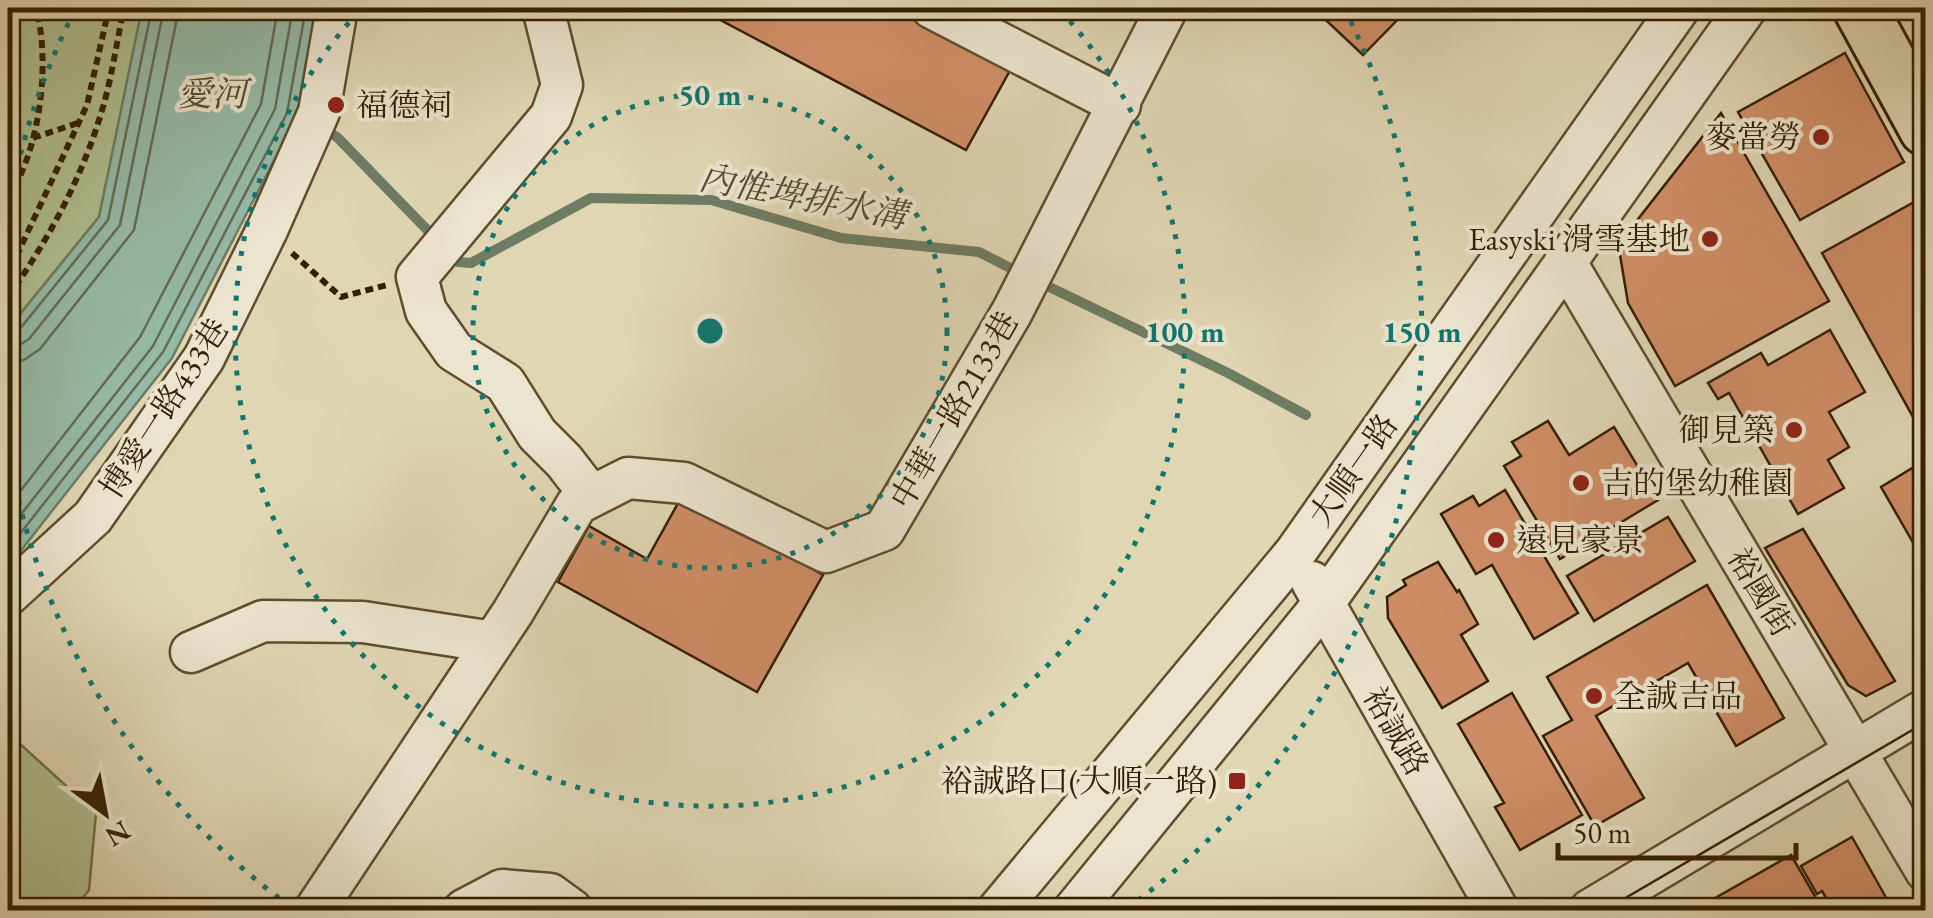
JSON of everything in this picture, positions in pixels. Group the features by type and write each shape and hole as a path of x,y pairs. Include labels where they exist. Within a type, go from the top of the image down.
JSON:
{"main road":[{"path":"1860,8 1926,129"}],"street":[{"name":"博愛一路433巷","path":"8,595 93,517 204,358 313,125 337,8"},
{"path":"543,8 562,85 551,116 434,255 426,311 454,351 505,383 537,434 591,496"},
{"path":"932,8 1120,105"},
{"name":"中華一路2133巷","path":"315,910 492,642 576,504 628,478 684,483 826,552 884,530 1030,278 1167,8"},
{"name":"大順一路","path":"998,910 1295,552 1679,8"},
{"name":"大順一路","path":"1074,910 1324,604 1746,8"},
{"name":"裕國街","path":"1565,261 1926,872"},
{"name":"裕誠路","path":"1295,552 1498,910"},
{"path":"191,652 263,621 363,622 492,642"},
{"path":"1621,910 1860,758 1926,709"},
{"path":"1590,910 1860,758 1926,731"},
{"path":"464,910 502,890 550,894 572,910"}],"path":[{"path":"8,198 32,138 43,85 43,30 36,8"},
{"path":"8,266 86,105 109,8"},
{"path":"8,297 38,254 74,186 100,118 124,8"},
{"path":"32,138 78,122"},
{"path":"267,230 342,296 434,255"}],"shaded area":[{"path":"8,8 144,8 99,217 8,329"},
{"path":"8,733 96,813 89,890 73,910 8,910"}],"water":[{"name":"愛河","path":"142,8 316,8 297,116 172,358 19,553 8,561 8,329 99,217"}],"building":[{"path":"715,8 904,8 1013,65 966,150 711,15"},
{"path":"1313,8 1409,8 1363,55"},
{"name":"麥當勞","path":"1845,53 1904,162 1800,220 1738,112"},
{"name":"Easyski 滑雪基地","path":"1721,113 1829,301 1675,386 1628,303 1620,255 1635,223"},
{"path":"1918,200 1926,213 1926,422 1918,426 1822,253"},
{"name":"御見築","path":"1830,330 1865,392 1829,412 1849,447 1828,460 1844,488 1798,514 1729,393 1718,399 1708,383 1761,353 1768,365"},
{"name":"吉的堡幼稚園","path":"1548,421 1569,455 1614,427 1658,500 1560,559 1504,466 1521,456 1512,442"},
{"path":"1919,464 1926,475 1926,565 1881,487"},
{"name":"遠見豪景","path":"1505,490 1578,613 1534,639 1492,565 1476,574 1441,514 1473,496 1479,506"},
{"path":"682,496 823,575 757,692 558,582 589,526 647,559"},
{"path":"1668,517 1695,561 1594,621 1567,576"},
{"path":"1803,529 1895,681 1866,696 1848,685 1765,548"},
{"name":"遠見豪景","path":"1438,562 1478,624 1461,635 1488,681 1442,708 1388,618 1387,597 1406,585 1403,580"},
{"name":"全誠吉品","path":"1707,585 1784,718 1736,746 1688,663 1596,716 1644,798 1595,826 1543,736 1572,720 1547,677"},
{"path":"1512,693 1582,815 1520,850 1495,807 1504,803 1458,724"},
{"path":"1852,837 1893,910 1833,910 1822,891 1817,894 1801,866"},
{"path":"1791,855 1823,910 1694,910"}],"waterway":[{"name":"內惟埤排水溝","path":"319,128 337,137 437,240"},
{"name":"內惟埤排水溝","path":"448,252 458,262 471,263 591,198 711,200 841,238 979,252 1024,275"},
{"name":"內惟埤排水溝","path":"1039,282 1306,415"}],"tram line":[{"path":"1605,910 1926,722"}],"place":[{"name":"福德祠","path":"336,105"},
{"name":"麥當勞","path":"1821,137"},
{"name":"Easyski 滑雪基地","path":"1710,239"},
{"name":"御見築","path":"1794,430"},
{"name":"吉的堡幼稚園","path":"1581,483"},
{"name":"遠見豪景","path":"1496,540"},
{"name":"全誠吉品","path":"1594,696"},
{"name":"裕誠路口(大順一路)","path":"1237,781"}]}
